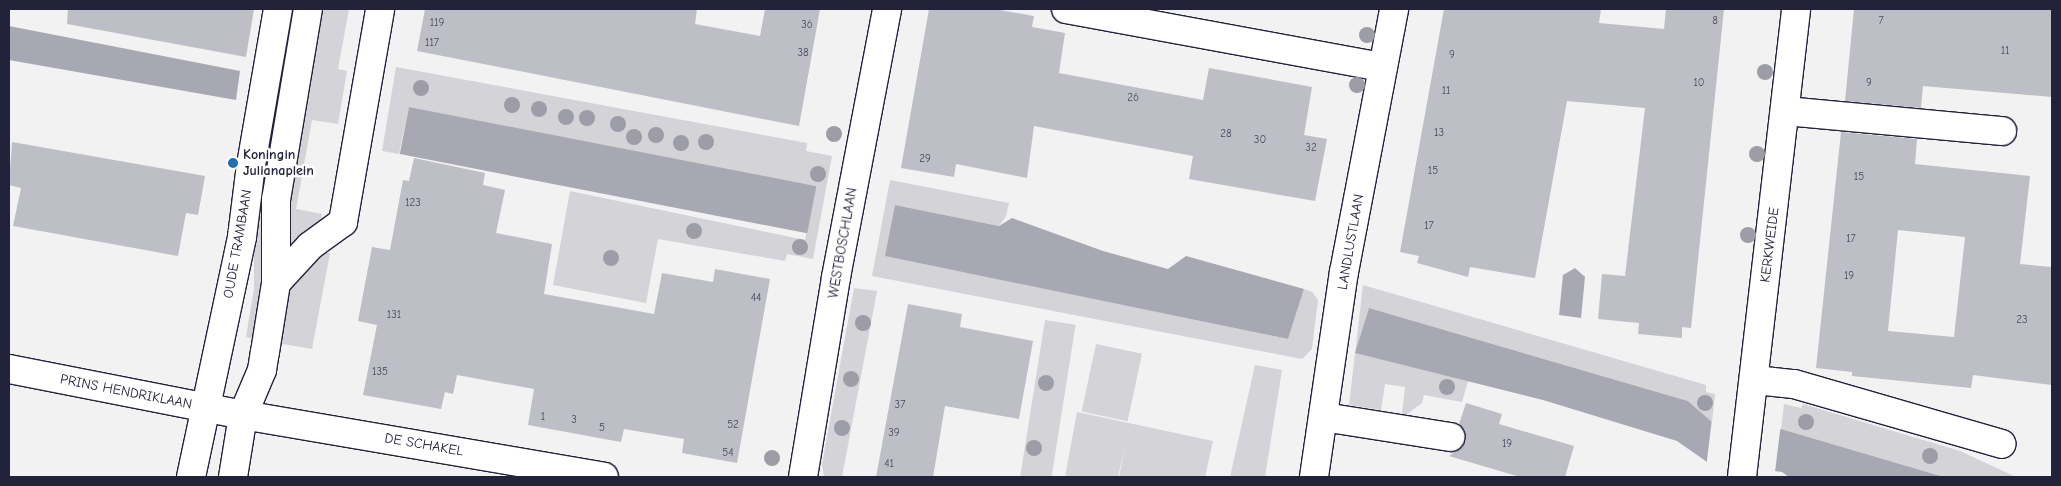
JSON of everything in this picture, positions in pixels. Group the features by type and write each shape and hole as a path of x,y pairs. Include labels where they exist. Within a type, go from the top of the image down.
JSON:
{"street":[{"name":"OUDE TRAMBAAN","path":"191,477 204,407 242,237 251,165 278,9"},
{"path":"233,477 244,415 262,370 276,283 276,200 308,9"},
{"path":"276,283 310,246 343,222 380,9"},
{"name":"WESTBOSCHLAAN","path":"803,477 838,267 887,9"},
{"path":"1066,9 1383,67"},
{"name":"LANDLUSTLAAN","path":"1314,477 1344,272 1394,9"},
{"name":"KERKWEIDE","path":"1742,477 1755,380 1796,9"},
{"path":"1786,110 2002,131"},
{"name":"PRINS HENDRIKLAAN","path":"9,369 244,415"},
{"path":"1755,380 1794,384 2002,444"},
{"name":"DE SCHAKEL","path":"244,415 604,477"},
{"path":"1324,417 1450,438"}],"shaded area":[{"path":"288,9 300,9 261,216 265,291 257,340 246,337 254,289 254,214"},
{"path":"324,9 349,9 338,69 347,71 338,124 312,120 296,209 322,214 319,227 288,247 288,194 313,45"},
{"path":"9,26 240,71 236,100 9,60"},
{"path":"396,67 807,143 806,151 832,156 813,259 787,254 785,261 658,239 646,303 553,285 570,191 805,240 815,188 409,107 399,154 382,151"},
{"path":"409,107 816,186 807,233 400,154"},
{"path":"890,180 1009,203 1006,216 999,226 895,205 886,256 1288,339 1304,289 1312,292 1318,300 1312,349 1302,359 872,276"},
{"path":"895,205 999,226 1012,218 1103,251 1168,269 1186,256 1304,289 1288,339 885,256"},
{"path":"323,253 330,253 312,349 277,343 286,291 298,271"},
{"path":"1575,268 1585,277 1581,318 1559,315 1563,275"},
{"path":"1363,285 1706,385 1706,392 1715,394 1712,422 1688,401 1369,308 1356,353 1468,381 1462,402 1424,395 1422,403 1406,415 1402,414 1405,387 1385,384 1381,410 1349,405"},
{"path":"854,288 877,291 842,477 824,477 822,464"},
{"path":"1369,308 1688,401 1712,422 1781,429 1944,477 1789,477 1782,472 1707,462 1677,441 1543,400 1355,353"},
{"path":"1045,320 1076,325 1052,477 1020,477"},
{"path":"1096,344 1142,354 1128,421 1082,411"},
{"path":"1255,365 1282,370 1265,477 1230,477"},
{"path":"1784,404 1801,408 1803,404 1960,451 2016,477 1944,477 1781,429"},
{"path":"1077,412 1213,441 1205,477 1119,477 1126,441 1118,477 1065,477"}],"pier":[{"path":"1712,419 1780,427 1775,473 1706,465"}],"building":[{"path":"68,9 254,9 246,57 67,24"},
{"path":"425,9 697,9 695,24 760,36 765,9 820,9 799,126 417,51"},
{"path":"929,9 994,9 1034,16 1032,27 1065,33 1059,73 1203,100 1209,68 1312,87 1304,135 1327,139 1315,201 1189,179 1193,156 1034,126 1027,178 956,164 954,177 901,168"},
{"path":"1444,9 1601,9 1599,23 1664,29 1666,9 1724,9 1691,328 1682,327 1682,338 1638,334 1639,323 1598,319 1602,274 1625,276 1645,108 1567,101 1535,278 1470,267 1468,277 1417,263 1419,256 1400,252"},
{"path":"1854,9 2052,9 2052,97 1923,86 1921,108 1845,101"},
{"path":"1841,132 1917,139 1915,164 2030,176 2020,264 2052,267 2052,385 1973,375 1971,388 1852,376 1852,372 1816,368","holes":["1898,230 1965,237 1954,337 1888,331"]},
{"path":"12,142 205,176 198,215 186,213 178,256 13,226 21,188 9,185"},
{"path":"414,158 485,173 483,185 505,190 496,233 552,244 544,294 654,314 662,273 713,282 715,269 770,279 737,463 682,453 684,439 624,429 621,442 528,425 534,389 457,375 453,394 445,392 441,409 363,395 377,325 358,321 372,247 390,250 403,180 409,181"},
{"path":"908,304 962,314 960,327 1033,341 1019,419 945,406 933,477 876,477"},
{"path":"1466,403 1502,414 1499,424 1574,446 1565,477 1520,477 1449,456 1462,447 1465,440 1464,431 1459,424"}],"place":[{"name":"Koningin Julianaplein","path":"233,163"}]}
